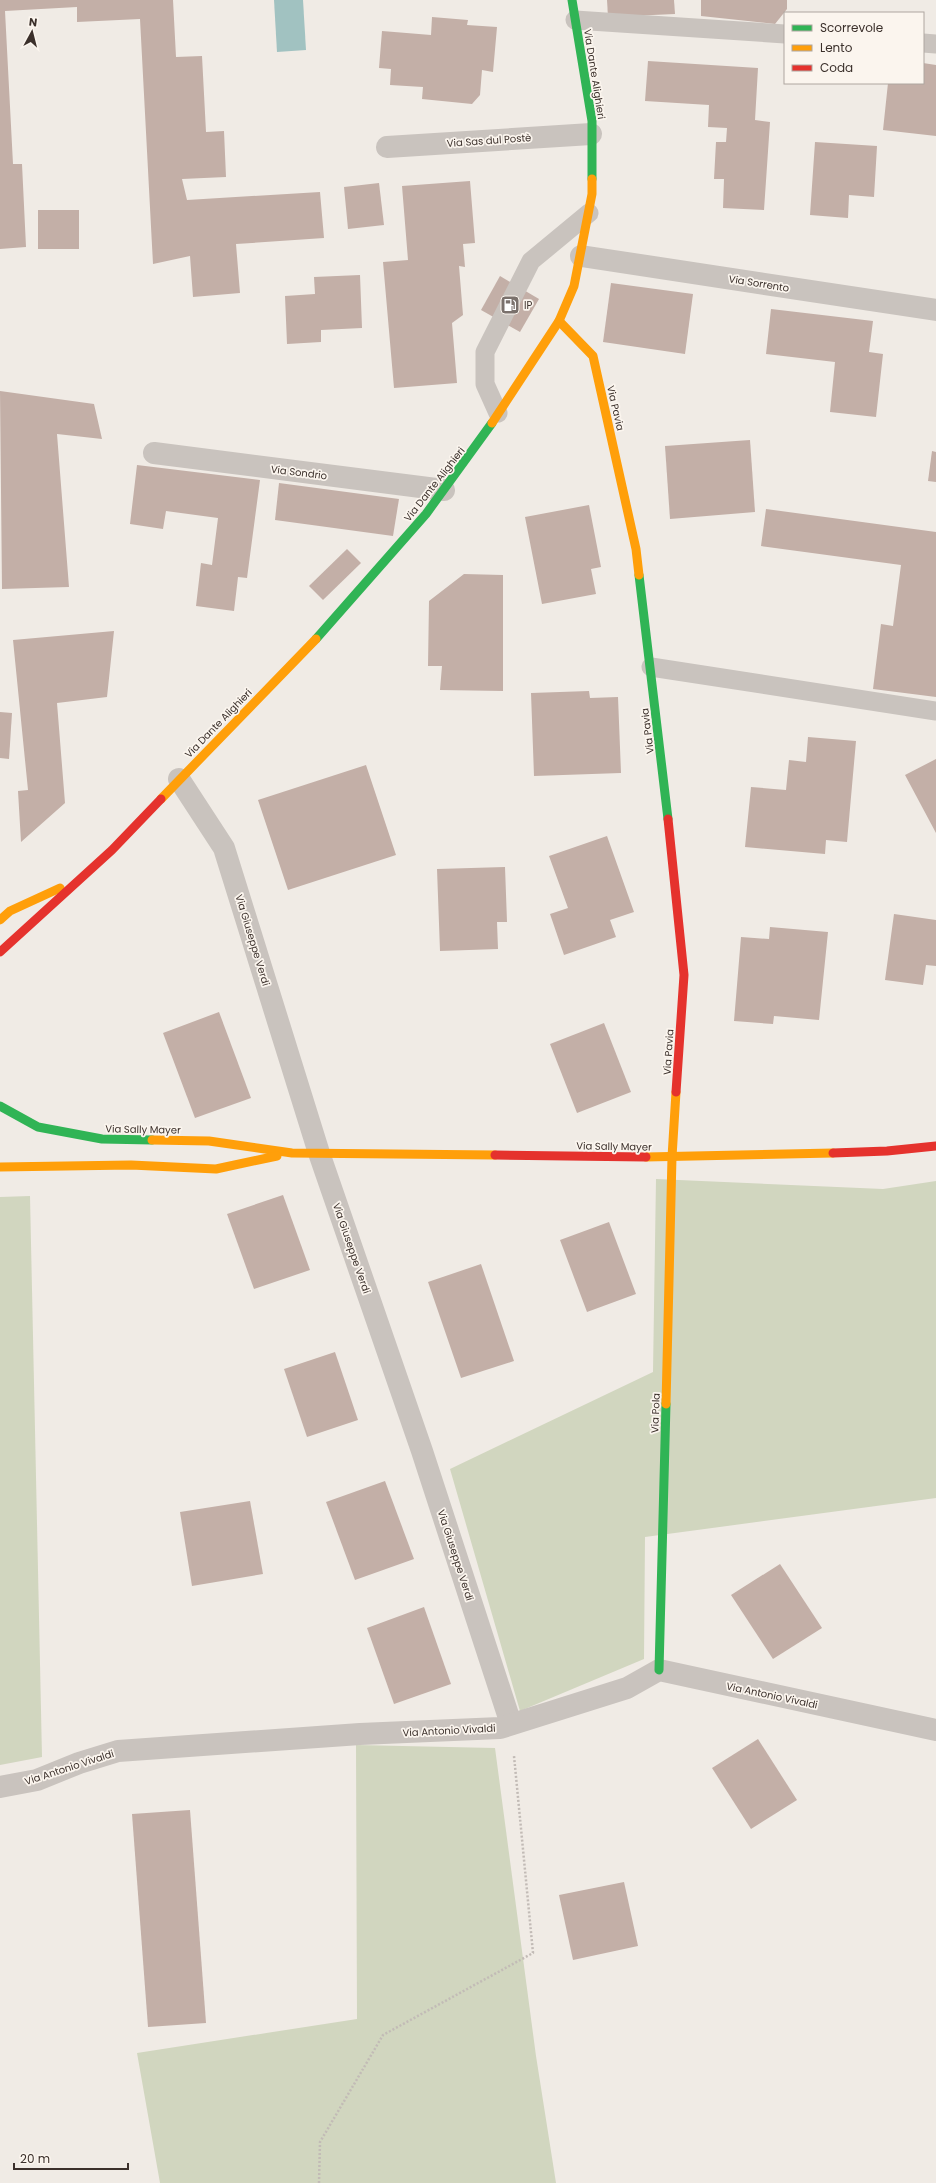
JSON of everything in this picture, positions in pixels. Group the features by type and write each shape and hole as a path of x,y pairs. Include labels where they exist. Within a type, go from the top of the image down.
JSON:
{"street":[{"name":"Via Dante Alighieri","path":"0,952 112,850 324,630 426,514 498,413 560,320 574,286 592,194 592,122 572,0"},
{"name":"Via Sas dul Postè","path":"387,147 591,134"},
{"name":"Via Sorrento","path":"581,256 936,310"},
{"name":"Via Pavia","path":"560,320 593,356 636,549 651,668 684,975 672,1157"},
{"name":"Via Sondrio","path":"154,453 444,490"},
{"name":"Via Giuseppe Verdi","path":"179,779 224,848 319,1154 420,1444 511,1724"},
{"name":"Via Dante Alighieri","path":"0,920 10,911 80,880"},
{"name":"Via Sally Mayer","path":"0,1106 38,1127 102,1139 209,1141 292,1153 672,1157 888,1151 936,1146"},
{"name":"Via Sally Mayer","path":"0,1167 131,1165 216,1169 292,1153"},
{"name":"Via Pola","path":"659,1670 672,1157"},
{"name":"Via Antonio Vivaldi","path":"0,1788 37,1780 80,1763 118,1751 360,1734 500,1728 626,1688 659,1670 936,1730"}],"lane":[{"path":"575,20 784,34"},
{"path":"924,43 936,44"},
{"path":"498,413 485,384 485,352 531,261 589,213"},
{"path":"651,668 936,711"}],"path":[{"path":"319,2183 320,2142 383,2035 533,1953 511,1724"}],"green space":[{"path":"656,1179 883,1189 936,1181 936,1498 645,1537 644,1659 520,1711 450,1469 653,1372"},
{"path":"30,1196 42,1757 0,1765 0,1197"},
{"path":"356,1745 495,1748 536,2056 556,2183 160,2183 137,2053 357,2019"}],"water":[{"path":"274,0 303,0 306,50 277,52"}],"building":[{"path":"0,0 173,0 176,57 202,56 206,132 224,131 226,177 182,179 187,200 320,192 324,238 236,244 240,293 193,297 190,256 153,264 140,19 77,22 77,7 5,11 13,164 22,164 26,247 0,249"},
{"path":"607,0 674,0 675,14 608,17"},
{"path":"701,0 787,0 787,9 775,24 701,16"},
{"path":"432,17 468,20 467,25 497,27 493,72 482,70 480,95 472,104 422,99 423,87 390,85 391,69 379,68 382,31 431,35"},
{"path":"648,61 758,68 755,120 770,122 764,210 723,208 724,179 714,179 716,142 726,142 727,128 708,127 709,105 645,101"},
{"path":"924,63 936,65 936,136 883,130 888,84 924,84"},
{"path":"815,142 877,146 874,197 849,195 848,218 810,215"},
{"path":"470,181 475,243 463,244 465,267 459,266 463,315 452,323 457,383 394,388 383,262 408,260 402,186"},
{"path":"379,183 384,225 348,229 344,187"},
{"path":"38,210 79,210 79,249 38,249"},
{"path":"360,275 362,328 321,330 321,342 287,344 285,296 315,294 314,277"},
{"name":"IP","path":"500,276 539,299 520,332 481,310"},
{"path":"611,283 693,294 685,354 603,342"},
{"path":"771,309 873,321 869,352 883,354 876,417 830,412 835,362 766,354"},
{"path":"0,391 94,404 102,439 57,434 69,587 2,589"},
{"path":"750,440 755,512 670,519 665,446"},
{"path":"932,451 936,452 936,482 928,481"},
{"path":"137,465 260,480 247,578 238,577 234,611 196,606 201,563 212,565 218,518 166,511 163,529 130,524"},
{"path":"279,483 399,499 393,536 275,520"},
{"path":"589,505 601,567 591,569 596,594 542,604 525,517"},
{"path":"766,509 936,532 936,697 873,689 881,624 893,626 901,565 761,546"},
{"path":"347,549 361,563 323,600 309,586"},
{"path":"464,574 503,575 503,691 440,690 442,666 428,666 429,601"},
{"path":"114,631 107,697 57,703 65,803 21,842 18,791 28,790 13,640"},
{"path":"589,691 590,698 618,697 621,773 534,776 531,693"},
{"path":"0,712 12,713 9,759 0,758"},
{"path":"808,737 856,741 847,842 826,840 825,854 745,847 751,787 786,790 789,760 806,762"},
{"path":"936,759 936,833 905,775"},
{"path":"366,765 396,855 288,890 258,800"},
{"path":"607,836 634,912 610,920 616,937 564,955 550,914 568,908 549,856"},
{"path":"505,867 507,922 497,922 498,949 440,951 437,869"},
{"path":"894,914 936,920 936,966 926,965 923,985 885,980"},
{"path":"770,927 828,932 819,1020 774,1016 773,1024 734,1021 741,937 769,939"},
{"path":"219,1012 251,1098 195,1118 163,1033"},
{"path":"604,1023 631,1092 577,1113 550,1044"},
{"path":"283,1195 310,1270 254,1289 227,1214"},
{"path":"609,1222 636,1294 587,1312 560,1240"},
{"path":"481,1264 514,1361 461,1378 428,1282"},
{"path":"335,1352 358,1420 307,1437 284,1369"},
{"path":"385,1481 414,1559 355,1580 326,1502"},
{"path":"250,1501 263,1574 192,1586 180,1512"},
{"path":"780,1564 822,1628 773,1659 731,1595"},
{"path":"424,1607 451,1684 394,1704 367,1628"},
{"path":"758,1739 797,1800 751,1829 712,1768"},
{"path":"190,1810 206,2023 148,2027 132,1814"},
{"path":"624,1882 638,1946 573,1960 559,1895"}],"traffic: fast":[{"path":"572,0 592,121 592,179"},
{"path":"316,639 426,514 492,423"},
{"path":"639,575 668,819"},
{"path":"0,1106 38,1127 102,1139 152,1140"},
{"path":"659,1670 666,1404"}],"traffic: slow":[{"path":"492,423 559,321 574,286 592,194 592,179"},
{"path":"559,321 593,356 636,549 639,575"},
{"path":"161,799 316,639"},
{"path":"0,920 10,911 60,888"},
{"path":"666,1404 672,1157 676,1092"},
{"path":"152,1140 209,1141 292,1153 495,1155"},
{"path":"646,1157 833,1153"},
{"path":"0,1167 131,1165 216,1169 277,1156"}],"traffic: jam":[{"path":"0,952 112,850 161,799"},
{"path":"668,819 684,975 676,1092"},
{"path":"833,1153 887,1151 936,1146"},
{"path":"495,1155 646,1157"}],"place":[{"name":"IP","path":"510,305"}]}
